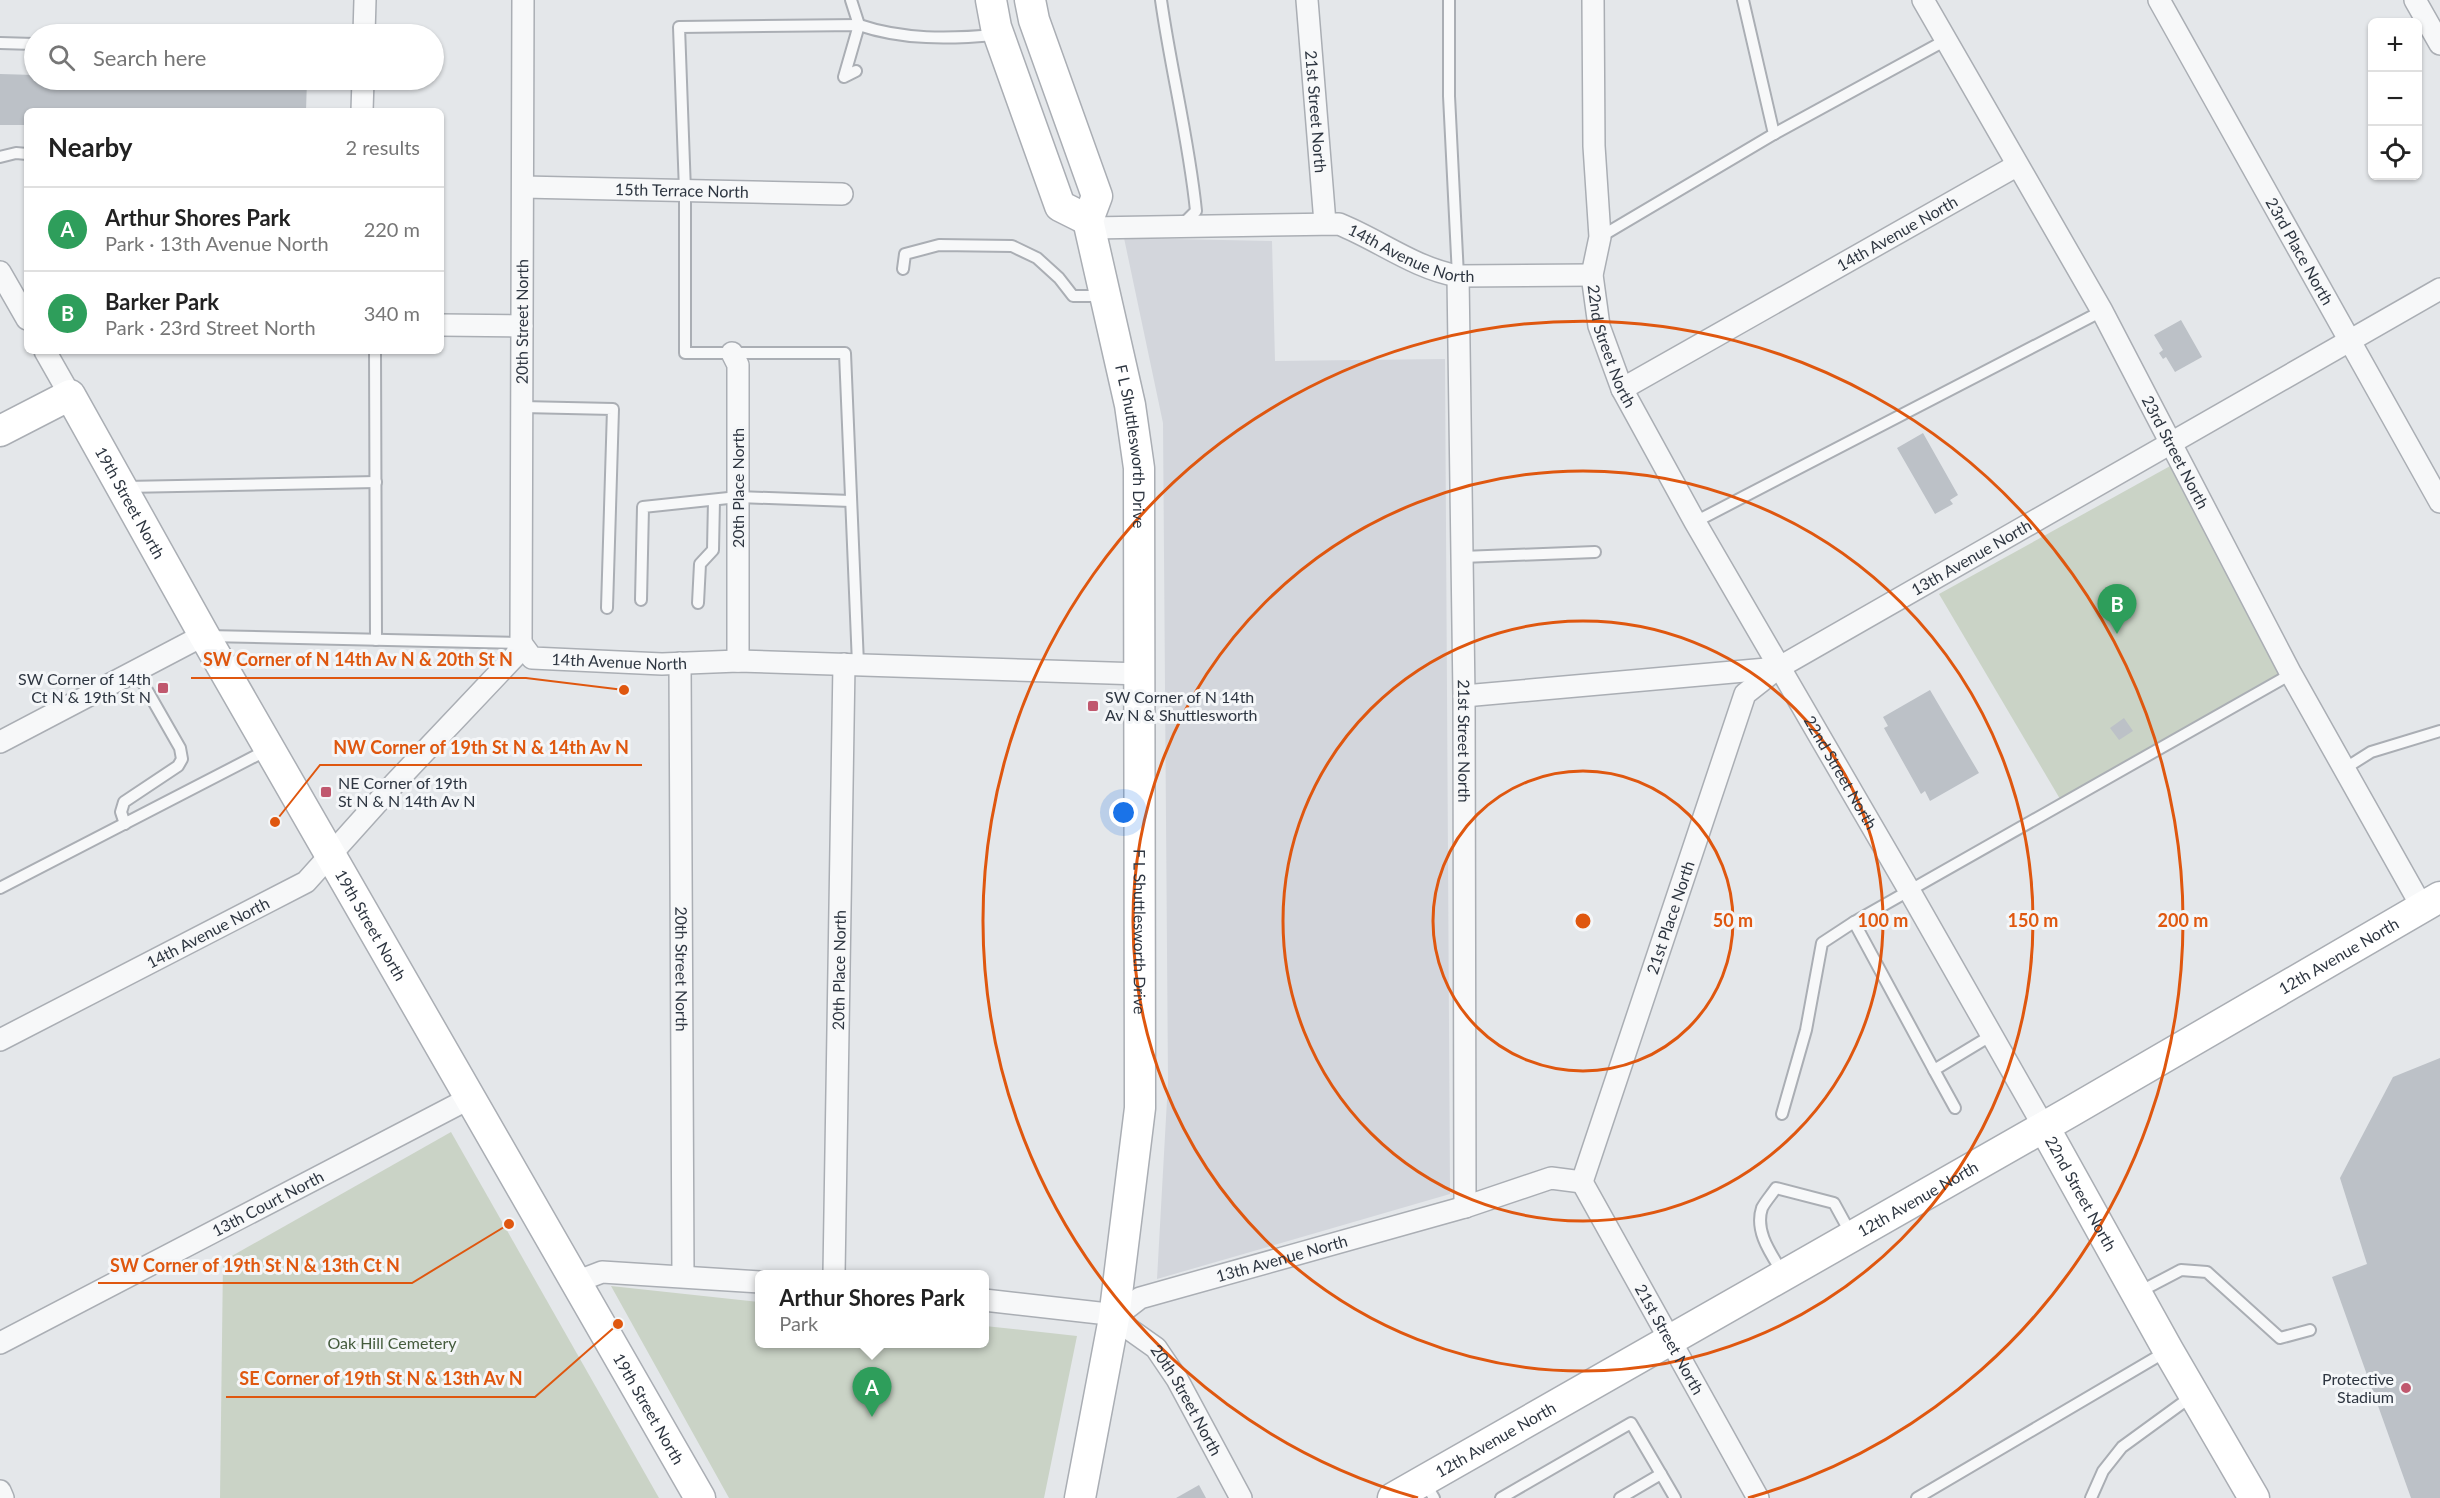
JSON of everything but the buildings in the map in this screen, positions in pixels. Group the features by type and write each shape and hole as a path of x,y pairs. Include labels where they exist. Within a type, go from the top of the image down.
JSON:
{"street":[{"path":"364,24 365,0"},
{"name":"20th Street North","path":"520,643 523,0"},
{"path":"991,0 999,34 1060,206 1089,224"},
{"name":"F L Shuttlesworth Drive","path":"1030,0 1034,20 1097,196 1089,224 1130,405 1139,468 1140,1108 1114,1318 1080,1498"},
{"name":"21st Street North","path":"1307,0 1325,223"},
{"name":"22nd Street North","path":"1593,0 1594,146 1600,237 1592,275 1599,326 1623,389 1778,668 1909,890 2136,1294 2254,1498"},
{"name":"23rd Street North","path":"1923,0 2016,166 2102,311 2291,674 2344,769 2431,902"},
{"name":"23rd Place North","path":"2159,0 2440,502"},
{"path":"2416,0 2440,44"},
{"path":"362,108 363,90"},
{"name":"14th Avenue North","path":"1623,389 2016,166"},
{"name":"15th Terrace North","path":"523,187 842,194"},
{"name":"14th Avenue North","path":"1089,224 1181,226 1339,224 1360,232 1388,249 1433,270 1458,276 1592,275"},
{"path":"0,272 24,314"},
{"name":"21st Street North","path":"1458,276 1464,696 1465,1207"},
{"name":"13th Avenue North","path":"1464,696 1778,668 2440,289"},
{"path":"444,325 522,326"},
{"name":"20th Place North","path":"732,353 738,365 738,661"},
{"name":"19th Street North","path":"47,354 269,749 700,1498"},
{"path":"0,431 70,395"},
{"path":"0,742 204,635"},
{"name":"14th Avenue North","path":"520,643 532,658 663,664 738,661 1141,674"},
{"name":"14th Avenue North","path":"0,1040 306,882 394,784 516,655 520,643"},
{"name":"20th Street North","path":"680,663 683,1276"},
{"name":"20th Place North","path":"834,1270 851,664"},
{"name":"21st Place North","path":"1582,1182 1745,694 1778,668"},
{"name":"12th Avenue North","path":"1393,1498 1429,1489 1670,1340 2431,902"},
{"name":"13th Court North","path":"0,1343 470,1098"},
{"name":"13th Avenue North","path":"1114,1318 1140,1298 1465,1207 1551,1178 1582,1182"},
{"name":"21st Street North","path":"1582,1182 1758,1498"},
{"path":"576,1282 602,1272 755,1282"},
{"path":"989,1301 1108,1314 1114,1318"},
{"name":"20th Street North","path":"1114,1318 1156,1348 1177,1378 1241,1498"},
{"path":"0,1491 3,1498"}],"lane":[{"path":"851,0 858,25 844,77 856,71"},
{"path":"1161,0 1191,163 1196,211 1181,226"},
{"path":"1449,0 1449,96 1458,276"},
{"path":"1743,0 1774,134"},
{"path":"851,664 851,501 845,353 685,353 685,191 679,27 858,25 883,34 956,39 999,34"},
{"path":"1600,237 1774,134 1946,40"},
{"path":"0,43 24,44"},
{"path":"0,157 16,153 24,154"},
{"path":"903,268 905,254 939,245 1012,246 1037,258 1059,278 1073,296 1104,296"},
{"path":"1695,522 2102,311"},
{"path":"375,354 376,640"},
{"path":"522,407 613,409 607,608"},
{"path":"122,487 376,482"},
{"path":"641,600 643,507 738,497 851,501"},
{"path":"698,603 700,564 713,550 714,500"},
{"path":"1462,557 1595,552"},
{"path":"204,635 520,643"},
{"path":"125,824 121,812 124,802 178,766 182,759 180,748 135,671"},
{"path":"1782,1114 1806,1030 1822,943 1909,890 2291,674"},
{"path":"2344,769 2371,752 2440,731"},
{"path":"0,888 269,749"},
{"path":"1854,922 1954,1108"},
{"path":"1934,1070 1992,1035"},
{"path":"1784,1275 1765,1242 1761,1228 1762,1208 1776,1188 1834,1203 1852,1236"},
{"path":"2136,1294 2181,1270 2207,1272 2280,1338 2310,1330"},
{"path":"1917,1498 2168,1350"},
{"path":"2091,1498 2103,1471 2122,1447 2194,1395"},
{"path":"1501,1498 1630,1423 1675,1498"},
{"path":"1620,1498 1661,1474"}],"shaded area":[{"path":"1124,238 1272,241 1275,361 1445,359 1450,1194 1157,1279 1168,1082 1163,423"}],"green space":[{"path":"2181,460 2291,674 2063,804 1939,594"},
{"name":"Oak Hill Cemetery","path":"451,1132 659,1498 220,1498 223,1261"},
{"path":"611,1286 755,1302 755,1348 989,1348 989,1326 1077,1336 1044,1498 729,1498"}],"place":[{"name":"Barker Park","path":"2117,634"},
{"name":"SW Corner of 14th Ct N & 19th St N","path":"163,688"},
{"name":"SW Corner of N 14th Av N & 20th St N","path":"624,690"},
{"name":"SW Corner of N 14th Av N & Shuttlesworth","path":"1093,706"},
{"name":"NE Corner of 19th St N & N 14th Av N","path":"326,792"},
{"name":"NW Corner of 19th St N & 14th Av N","path":"275,822"},
{"name":"SW Corner of 19th St N & 13th Ct N","path":"509,1224"},
{"name":"SE Corner of 19th St N & 13th Av N","path":"618,1324"},
{"name":"Protective Stadium","path":"2406,1388"},
{"name":"Arthur Shores Park","path":"872,1417"}]}
